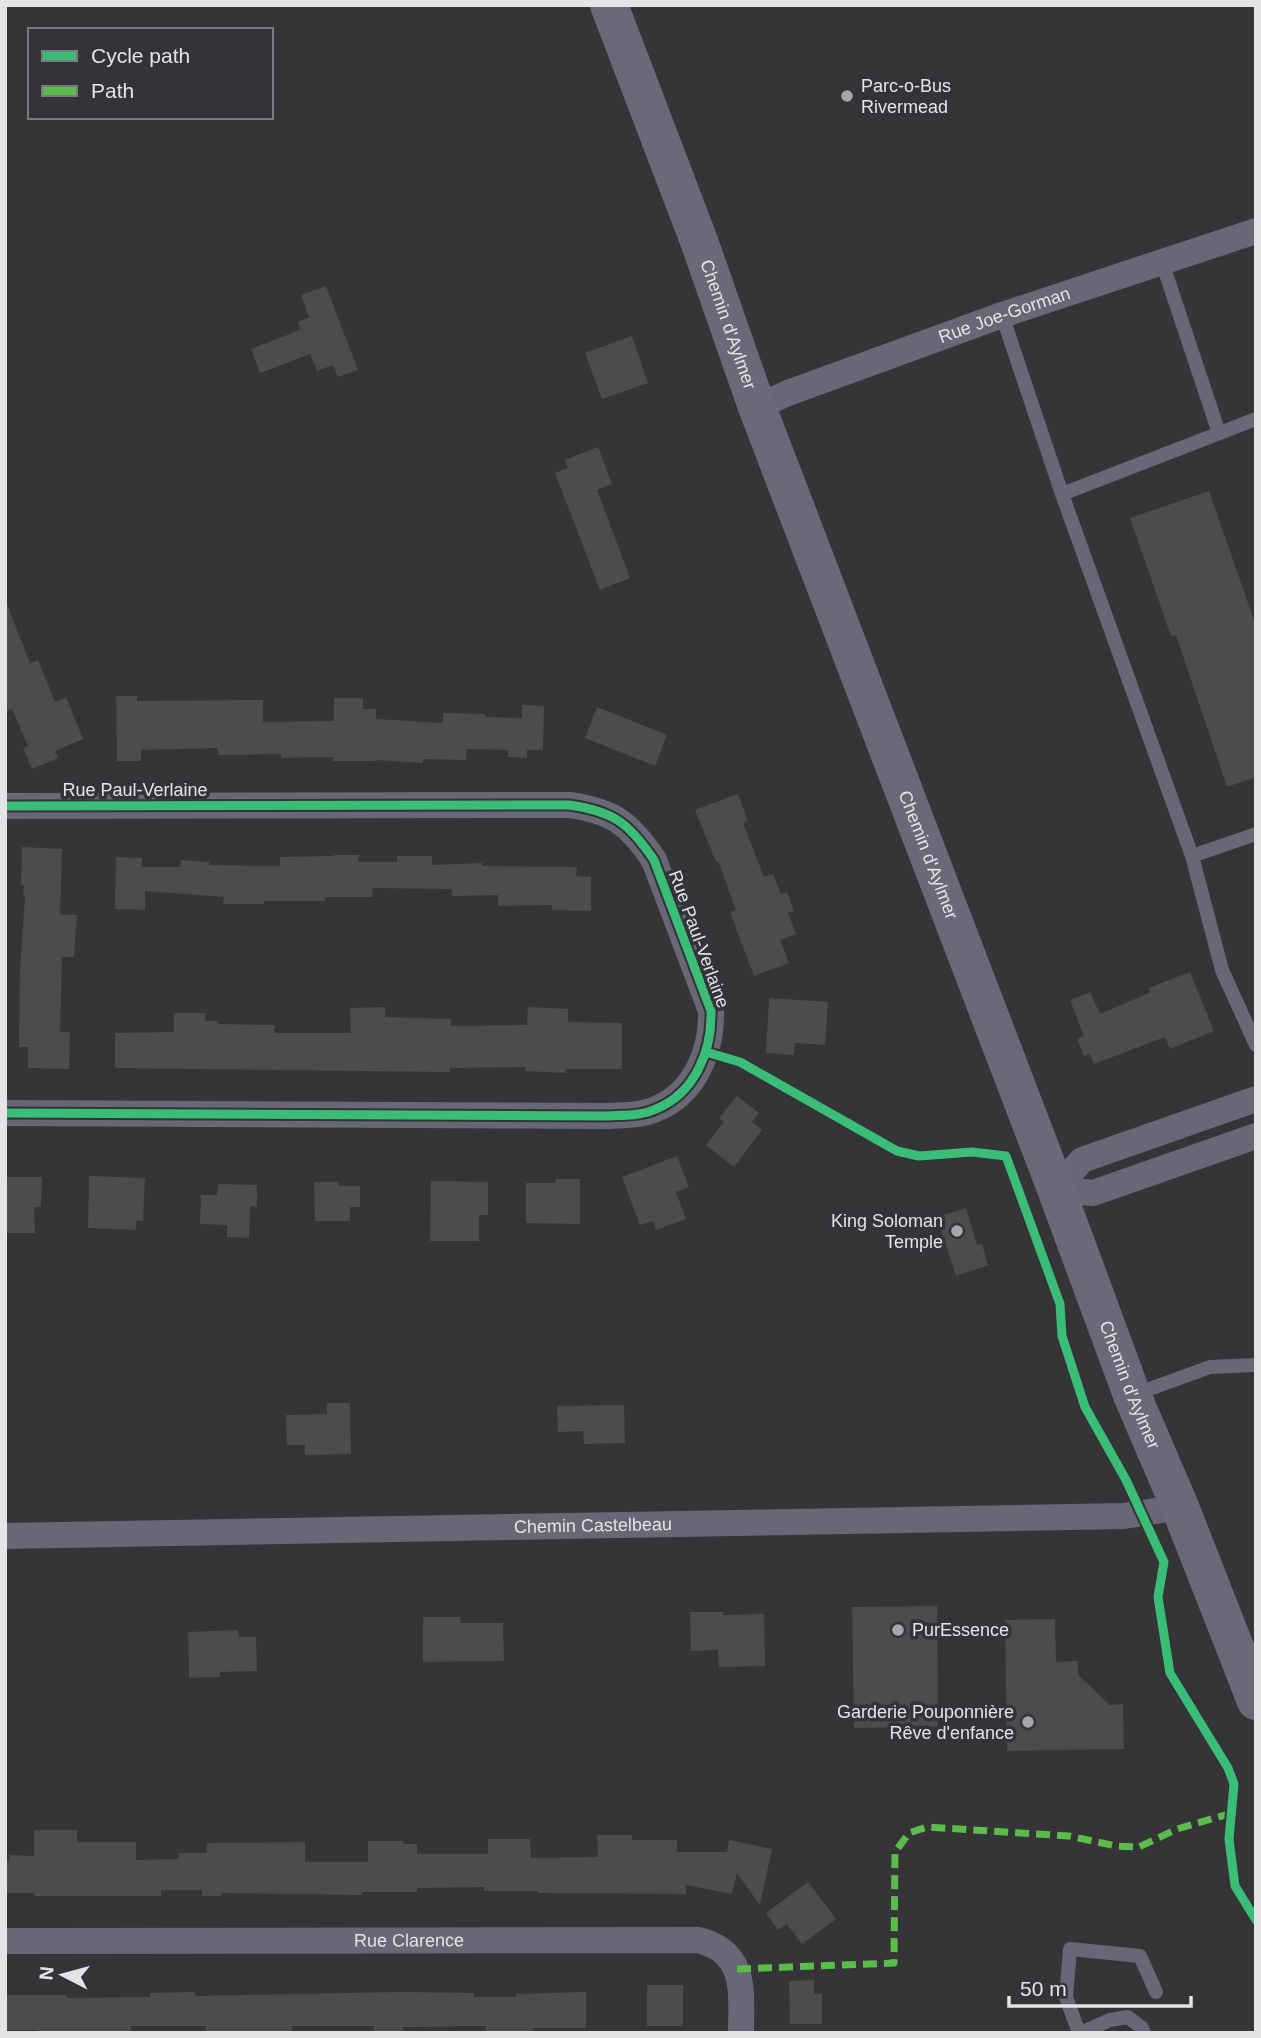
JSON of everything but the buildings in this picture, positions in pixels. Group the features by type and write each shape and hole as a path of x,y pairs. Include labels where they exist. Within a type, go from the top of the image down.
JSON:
{"main road":[{"name":"Chemin d'Aylmer","path":"608,5 694,229 757,407 1132,1395 1180,1507 1256,1701"}],"street":[{"name":"Rue Joe-Gorman","path":"757,407 788,393 1003,315 1256,231"},
{"name":"Rue Paul-Verlaine","path":"5,806 569,805 610,814 642,842 654,860 711,1011 712,1031 698,1071 687,1085 675,1098 655,1110 636,1114 5,1113"},
{"path":"1056,1189 1082,1160 1256,1099"},
{"path":"1056,1189 1093,1193 1256,1136"},
{"name":"Chemin Castelbeau","path":"5,1536 1124,1516 1180,1507"},
{"name":"Rue Clarence","path":"5,1941 698,1940 721,1949 737,1969 740,1981 741,2033"}],"lane":[{"path":"1161,262 1219,433"},
{"path":"1003,315 1062,494 1192,856 1222,970 1256,1045"},
{"path":"1062,494 1256,419"},
{"path":"1192,856 1256,834"},
{"path":"1132,1395 1210,1367 1256,1365"},
{"path":"1144,2033 1142,2028 1128,2017 1110,2020 1080,2033 1066,1997 1070,1949 1140,1956 1156,1992"}],"marked path":[{"path":"737,1969 894,1963 895,1852 909,1833 927,1827 1069,1836 1116,1846 1139,1847 1177,1829 1232,1813"}],"cycle path":[{"path":"5,806 569,805 597,811 609,815 628,828 654,860 711,1011 708,1041 691,1082 670,1102 638,1114 5,1113"},
{"path":"706,1052 740,1062 897,1151 919,1156 972,1152 1006,1156 1060,1304 1062,1336 1085,1407 1126,1480 1164,1562 1158,1597 1170,1673 1228,1768 1234,1784 1229,1839 1235,1886 1256,1920"}],"place":[{"name":"Parc-o-Bus Rivermead","path":"847,96"},
{"name":"King Soloman Temple","path":"957,1231"},
{"name":"PurEssence","path":"898,1630"},
{"name":"Garderie Pouponnière Rêve d'enfance","path":"1028,1722"}]}
